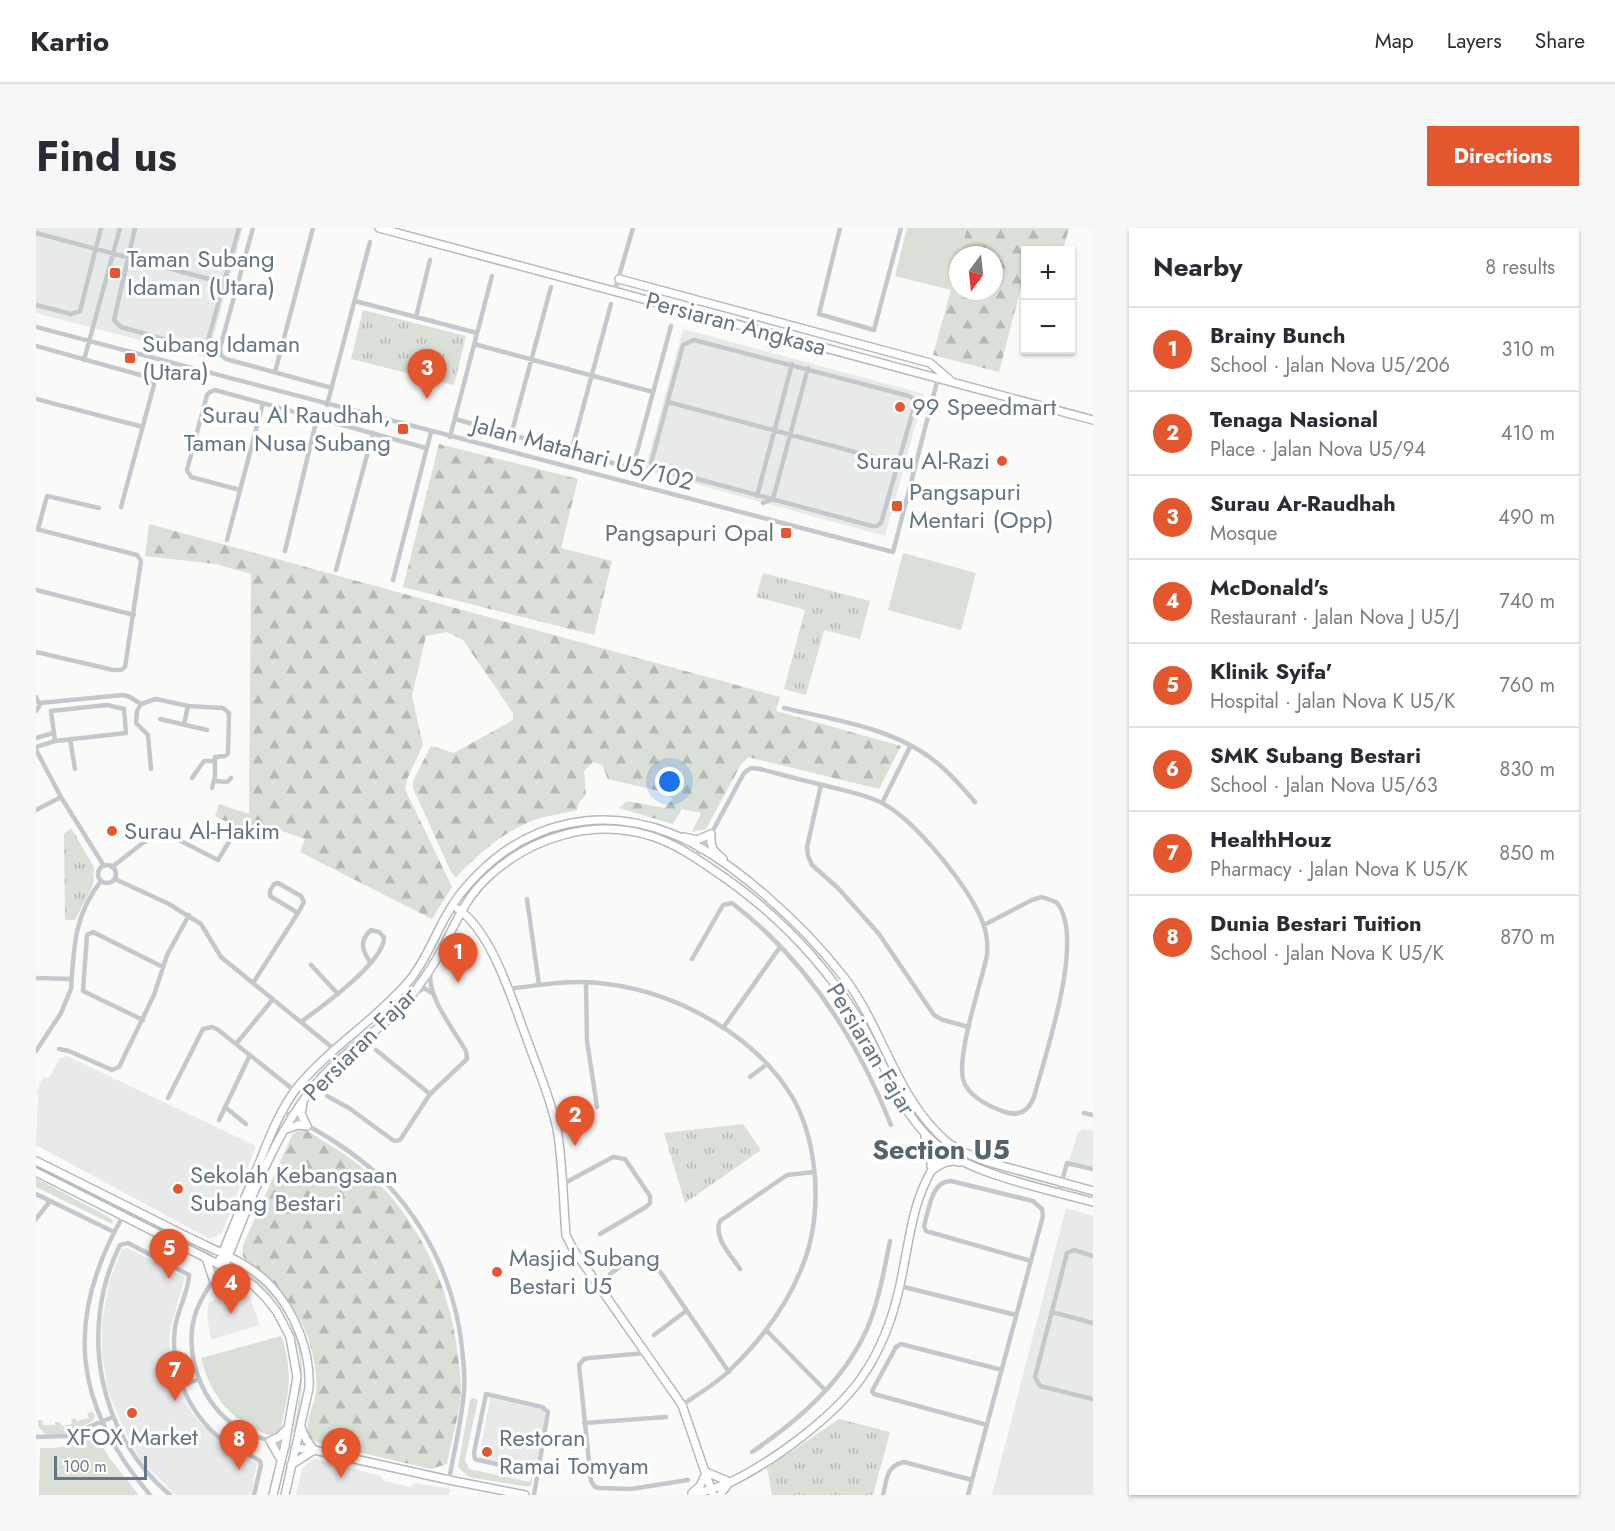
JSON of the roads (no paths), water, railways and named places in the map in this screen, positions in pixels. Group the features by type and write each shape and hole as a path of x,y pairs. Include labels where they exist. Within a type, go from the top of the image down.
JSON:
{"street":[{"path":"36,305 71,314 80,311 101,228"},
{"path":"84,360 120,228"},
{"path":"135,228 115,323 121,327 204,349 239,228"},
{"path":"253,228 220,352 226,359 332,388"},
{"path":"274,372 313,228"},
{"name":"Persiaran Angkasa","path":"379,228 1093,420"},
{"path":"615,290 633,228"},
{"path":"840,228 819,314 874,330 901,228"},
{"path":"36,233 224,283"},
{"path":"327,405 370,242"},
{"path":"416,317 430,260"},
{"path":"450,437 492,276"},
{"path":"619,279 640,298"},
{"path":"619,279 930,363 953,382"},
{"path":"511,435 551,287"},
{"path":"355,301 477,333"},
{"path":"571,452 611,304"},
{"path":"454,419 627,467 631,466 634,463 671,326"},
{"name":"Jalan Matahari U5/102","path":"36,327 893,552 915,468"},
{"path":"694,340 792,364 914,399 915,404 881,523 877,526 653,467 651,463 683,345 687,341 694,340"},
{"path":"474,344 653,392"},
{"path":"36,346 150,378 154,384 121,507"},
{"path":"757,495 792,364"},
{"path":"773,500 808,368"},
{"path":"668,402 915,468 938,378"},
{"path":"240,490 191,477 187,470 207,395 215,390 426,448"},
{"path":"36,399 143,427"},
{"path":"227,540 263,403"},
{"path":"285,551 317,418"},
{"path":"393,580 431,432"},
{"path":"336,570 373,433"},
{"path":"757,495 763,503"},
{"path":"36,652 113,670 121,670 125,667 141,561 139,556 37,529 47,496 99,508"},
{"path":"763,503 773,500"},
{"path":"758,517 763,503"},
{"path":"36,591 134,615"},
{"path":"40,702 123,695 141,704"},
{"path":"36,697 40,702"},
{"path":"151,769 148,735 136,723 137,711 141,704 156,699 189,706 223,708 229,713 228,754 215,757 212,788"},
{"path":"36,711 40,702"},
{"path":"55,741 51,711 107,705 124,709 126,733 55,741 36,748 60,797 104,866"},
{"path":"184,724 189,706"},
{"path":"784,708 872,729 910,747 935,760 953,776 975,802"},
{"path":"160,719 207,730"},
{"path":"36,738 53,733"},
{"path":"70,739 75,769"},
{"path":"882,803 910,747"},
{"path":"192,778 204,761 214,761"},
{"path":"695,857 711,834 747,770 760,769 855,793 882,803 916,829 966,892 978,911 984,925 988,945 962,1061 963,1079 967,1088 984,1102 1004,1112 1022,1113 1030,1107 1066,974 1068,941 1065,918 1056,902 1042,897 984,925"},
{"path":"214,781 227,782 231,778"},
{"path":"821,785 807,847 812,865 838,888 879,934 934,1015 969,1028"},
{"path":"36,810 60,797"},
{"path":"525,1495 296,1448 242,1430 227,1419 210,1400 199,1379 194,1359 192,1330 201,1301 225,1256 244,1196 282,1112 295,1091 334,1049 396,996 412,978 453,905 478,874 498,855 536,832 559,824 585,820 618,821 697,840 711,834"},
{"name":"Persiaran Fajar","path":"231,1240 291,1116 336,1063 398,1011 411,997 433,965 472,894 490,875 530,847 575,831 635,832 667,842 695,857 755,901 813,957 860,1021 917,1125 944,1151 965,1163 994,1174 1093,1202"},
{"path":"104,866 112,867 157,832 171,836 218,860 234,837"},
{"path":"672,834 701,849 761,891 800,928 842,976 868,1017 911,1100 924,1119 949,1143 988,1162 1093,1191"},
{"path":"711,834 713,851 735,872"},
{"path":"36,1051 68,999 78,923 86,904 101,880 99,873 104,866"},
{"path":"101,880 109,883 115,879 116,873 112,867"},
{"path":"115,879 169,904 201,924 221,957 334,1049"},
{"path":"252,983 298,913 304,902 303,898 278,883 274,884 270,896 298,913"},
{"path":"472,894 468,912 473,924"},
{"path":"527,899 539,985"},
{"path":"692,960 720,908 727,903 732,903 753,919 804,972 830,1006 871,1078 891,1125"},
{"path":"453,905 473,924 493,954 550,1105 557,1130 566,1235 573,1249 682,1405 712,1492"},
{"path":"59,1049 115,1070 119,1067 154,995 175,940 189,915"},
{"path":"456,921 473,924"},
{"path":"301,1022 358,977 370,962 384,944 384,937 379,932 371,930 362,943 362,950 370,962"},
{"path":"142,1020 83,991 89,933 93,932 163,967"},
{"path":"723,1028 780,947"},
{"path":"311,965 338,994"},
{"path":"327,1096 349,1108 397,1141 430,1094 467,1059 466,1051 432,993 429,978 433,965"},
{"path":"36,978 71,978"},
{"path":"508,989 586,982 610,984 660,997 687,1008 723,1028 755,1052 767,1064 797,1106 810,1142 814,1172 816,1201 809,1250 794,1285 766,1330 729,1371 682,1405"},
{"path":"586,982 587,1041 597,1107"},
{"path":"411,997 424,988 432,993"},
{"path":"236,1044 273,999"},
{"path":"168,1098 203,1029 212,1027 295,1091"},
{"path":"376,1050 430,1094"},
{"path":"219,1120 250,1055"},
{"path":"750,1077 767,1064"},
{"path":"304,1099 301,1113 307,1126"},
{"path":"225,1107 246,1124"},
{"path":"282,1112 355,1157 380,1177 425,1235 451,1290 461,1332 465,1389 449,1480"},
{"path":"1084,1113 1093,1115"},
{"path":"282,1131 294,1125 307,1126"},
{"path":"691,1495 712,1492 760,1465 800,1437 841,1402 861,1378 876,1354 900,1286 914,1209 932,1160 932,1150 917,1125"},
{"path":"928,1174 949,1143"},
{"path":"563,1184 613,1157 625,1158 650,1196 650,1203 600,1234"},
{"path":"36,1161 239,1263 271,1286 294,1319 300,1334 309,1377 301,1427 285,1495"},
{"path":"928,1174 941,1163 951,1161 965,1163"},
{"path":"1059,1192 1067,1163 1093,1169"},
{"path":"36,1172 206,1258 240,1277 266,1298 285,1324 290,1337 297,1377 273,1495"},
{"path":"740,1269 719,1238 717,1227 720,1221 787,1175 814,1172"},
{"path":"968,1495 1002,1370 1043,1216 1042,1209 1033,1201 946,1181 941,1182 935,1190 924,1226 926,1231 1031,1261"},
{"path":"36,1194 114,1232"},
{"path":"36,1219 50,1201"},
{"path":"123,1216 114,1232 90,1294 84,1328 84,1353 87,1376 102,1422 128,1469 150,1495"},
{"path":"210,1248 231,1240"},
{"path":"231,1240 239,1263"},
{"path":"752,1452 792,1423 849,1362 867,1328 880,1290 890,1241"},
{"path":"170,1495 143,1468 123,1438 105,1393 98,1355 97,1329 105,1282 120,1245 128,1243 189,1275 174,1336 177,1373 181,1386 200,1419 229,1445 260,1461 254,1495"},
{"path":"1093,1256 1074,1250 1067,1253 1035,1377 1040,1386 1093,1399"},
{"path":"610,1274 637,1255 644,1254 650,1257 729,1371"},
{"path":"206,1258 213,1279"},
{"path":"213,1279 226,1276 240,1277"},
{"path":"900,1286 1016,1316"},
{"path":"654,1335 686,1311"},
{"path":"1052,1312 1093,1323"},
{"path":"766,1330 825,1390"},
{"path":"987,1425 874,1394 872,1388 896,1347 901,1344 1002,1370"},
{"path":"646,1353 589,1358 582,1361 578,1370 591,1481 595,1487 631,1489 688,1480"},
{"path":"181,1386 199,1379"},
{"path":"534,1495 548,1414 546,1409 486,1394 474,1454 475,1459 537,1474"},
{"path":"36,1437 66,1436 113,1417"},
{"path":"584,1423 666,1417"},
{"path":"301,1427 314,1450"},
{"path":"270,1441 279,1437 288,1428"},
{"path":"270,1441 281,1460"},
{"path":"291,1465 314,1450"},
{"path":"883,1495 890,1471 895,1464 904,1462 972,1480"},
{"path":"706,1472 730,1482"},
{"path":"691,1495 700,1486 706,1472"},
{"path":"720,1495 730,1482"}],"place":[{"name":"Taman Subang Idaman (Utara)","path":"115,273"},
{"name":"Subang Idaman (Utara)","path":"130,358"},
{"name":"Surau Ar-Raudhah","path":"427,399"},
{"name":"99 Speedmart","path":"900,407"},
{"name":"Surau Al Raudhah, Taman Nusa Subang","path":"403,429"},
{"name":"Surau Al-Razi","path":"1002,461"},
{"name":"Pangsapuri Mentari (Opp)","path":"897,506"},
{"name":"Pangsapuri Opal","path":"786,533"},
{"name":"Surau Al-Hakim","path":"112,831"},
{"name":"Brainy Bunch","path":"458,983"},
{"name":"Tenaga Nasional","path":"575,1146"},
{"name":"Sekolah Kebangsaan Subang Bestari","path":"178,1189"},
{"name":"Masjid Subang Bestari U5","path":"497,1272"},
{"name":"Klinik Syifa'","path":"169,1279"},
{"name":"McDonald's","path":"231,1314"},
{"name":"HealthHouz","path":"175,1401"},
{"name":"XFOX Market","path":"132,1413"},
{"name":"Restoran Ramai Tomyam","path":"487,1452"},
{"name":"Dunia Bestari Tuition","path":"239,1470"},
{"name":"SMK Subang Bestari","path":"341,1478"}],"district":[{"name":"Section U5","path":"941,1150"}]}
